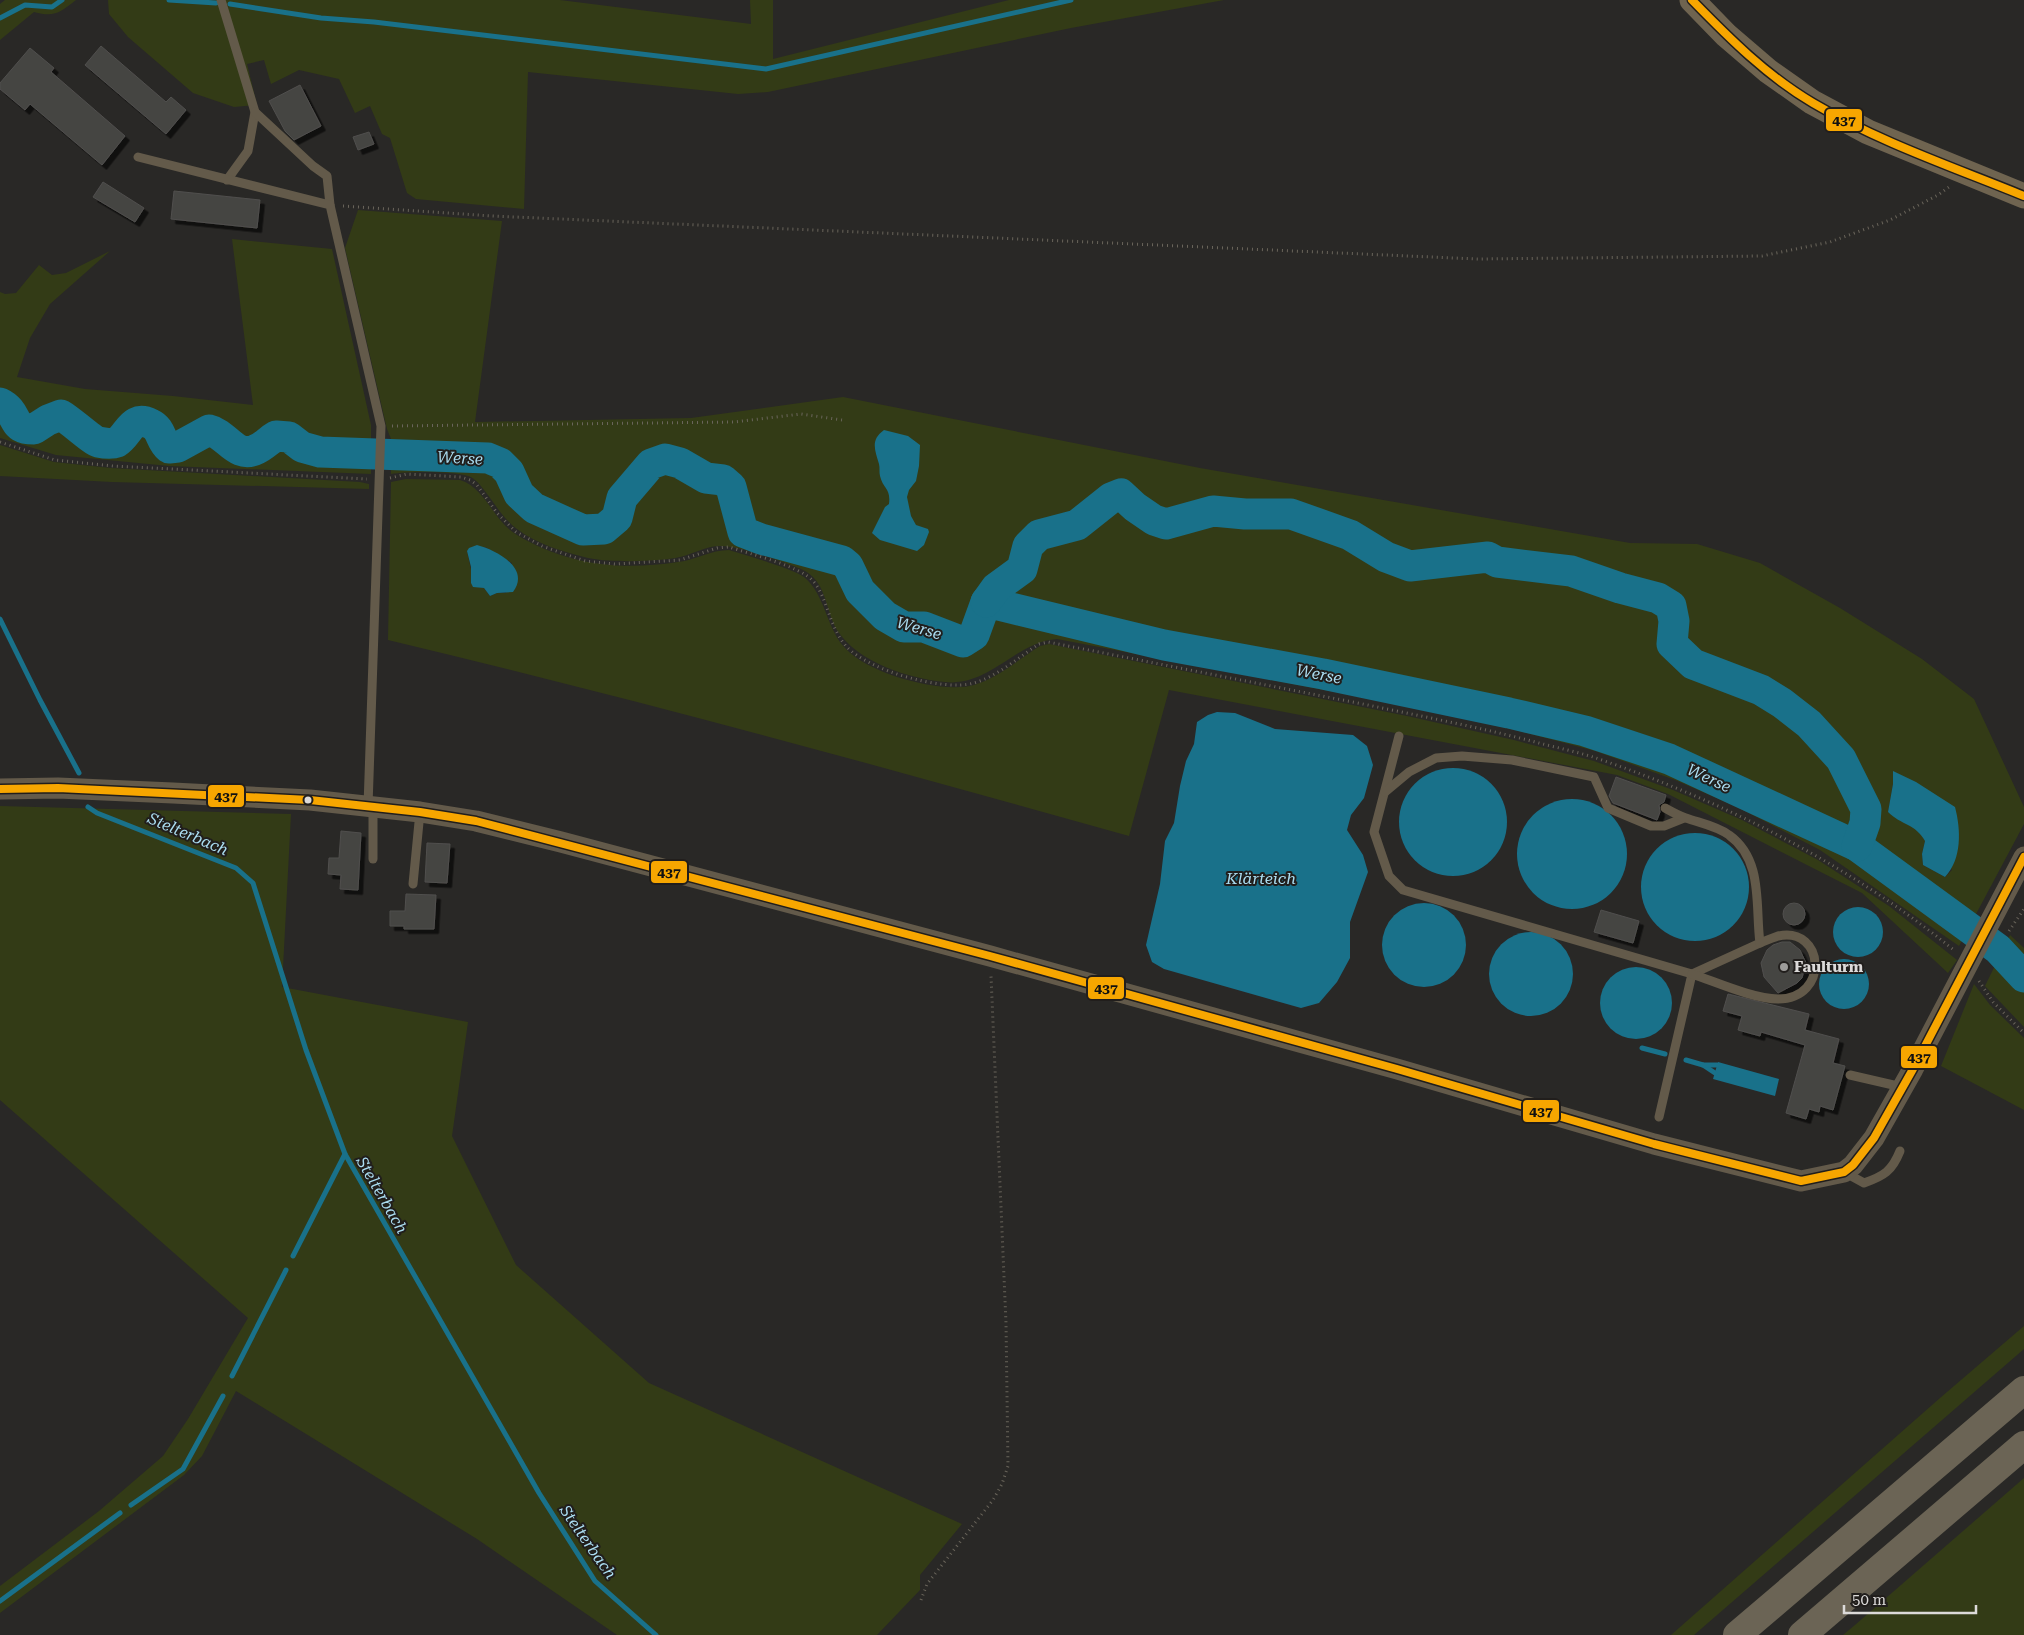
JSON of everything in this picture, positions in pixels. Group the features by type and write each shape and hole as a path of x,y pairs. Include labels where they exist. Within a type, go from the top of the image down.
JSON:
{"highway":[{"path":"1737,1635 2024,1390"},
{"path":"1802,1635 2024,1445"}],"main road":[{"path":"1692,0 1726,35 1768,70 1812,102 1868,132 2024,196"}],"street":[{"path":"0,789 58,788 173,793 370,806 476,821 990,956 1388,1067 1654,1144 1801,1181 1844,1172 1853,1165 1874,1138 2024,857"}],"lane":[{"path":"221,0 255,112 248,151 227,180"},
{"path":"255,112 313,166 327,176 330,206 381,426 370,806 373,859"},
{"path":"138,157 330,206"},
{"path":"1399,736 1374,832 1389,876 1403,890 1777,999 1797,996 1808,985 1815,972 1815,956 1809,945 1796,938 1779,936 1692,974"},
{"path":"1384,792 1409,772 1436,758 1462,756 1512,760 1594,777 1608,808 1651,826 1664,826 1684,818"},
{"path":"1665,808 1684,818 1713,827 1729,835 1746,854 1756,882 1760,943"},
{"path":"413,884 420,812"},
{"path":"1658,1117 1692,974"},
{"path":"1850,1075 1902,1087"},
{"path":"1844,1172 1864,1183 1880,1177 1894,1165 1900,1151"}],"path":[{"path":"330,206 502,216 1477,259 1762,256 1830,242 1890,220 1938,195 1966,173"},
{"path":"381,426 734,422 802,414 842,420"},
{"path":"0,442 55,460 114,466 379,477 407,474 461,477 477,485 497,513 516,532 542,546 585,561 615,564 680,560 717,548 729,547 804,573 815,582 834,631 846,647 862,659 877,666 912,678 945,686 973,683 992,676 1039,644 1048,642 1406,713 1513,736 1593,757 1674,786 1737,814 1818,857 1890,903 1970,960 1993,1002 2024,1033"},
{"path":"2008,932 2024,909"},
{"path":"921,1600 927,1584 993,1500 1002,1484 1008,1466 1006,1323 990,956"}],"green space":[{"path":"5,0 76,0 57,13 41,14 34,12 0,40 0,4"},
{"path":"108,0 560,0 751,24 750,0 773,0 773,59 1009,0 1224,0 1071,28 768,92 738,94 528,72 524,209 416,199 407,193 390,138 382,134 370,106 355,113 339,79 299,70 271,84 264,60 247,64 257,105 234,107 193,93 128,37 109,14"},
{"path":"358,210 502,221 475,422 691,418 843,397 1200,468 1630,543 1697,544 1760,563 1840,608 1922,659 1974,699 2024,807 2024,824 1959,946 1820,850 1739,808 1675,780 1595,751 1515,730 1408,706 1057,639 1042,642 1028,648 976,678 961,682 931,680 901,673 871,660 846,641 833,622 821,588 816,580 801,569 772,558 728,546 710,547 680,557 659,560 618,561 584,557 549,546 524,534 506,519 479,484 470,477 461,474 430,472 391,474 391,439 387,429 345,248","holes":["1893,784 1952,870 1945,877 1923,865 1922,854 1925,841 1920,831 1888,812"]},
{"path":"232,239 332,249 371,425 371,474 169,466 56,455 0,438 0,292 5,294 16,293 39,265 52,275 66,273 110,251 50,304 30,338 17,377 85,389 253,405"},
{"path":"0,445 54,462 111,468 360,482 369,484 369,489 112,482 0,476"},
{"path":"406,479 460,480 476,490 502,522 517,535 555,553 575,559 615,565 656,565 685,561 729,550 790,570 804,577 811,584 822,602 834,632 846,649 871,666 907,680 944,687 974,685 1000,673 1040,646 1049,644 1407,716 1514,740 1594,761 1673,790 1742,820 1818,860 1889,906 1957,960 1948,973 1862,893 1668,794 1617,775 1169,690 1129,836 667,710 388,640 391,482","holes":["485,547 512,563 506,593 497,593 490,596 484,588 479,587 472,574 467,551"]},
{"path":"0,806 291,814 282,987 468,1022 452,1136 516,1265 649,1383 962,1524 920,1575 920,1590 877,1635 617,1635 477,1539 236,1391 202,1456 184,1475 0,1613 0,1586 99,1511 163,1456 188,1419 248,1318 0,1100"},
{"path":"2010,935 2024,948 2024,1027 1985,986"},
{"path":"1974,984 1990,1005 2024,1038 2024,1110 1941,1066"},
{"path":"2024,1326 2024,1349 1694,1635 1671,1635 1940,1398"},
{"path":"2024,1478 2024,1635 1843,1635 1855,1625"}],"water":[{"path":"884,430 908,436 920,445 916,481 909,490 907,497 911,516 916,525 928,529 929,532 924,545 917,551 880,540 872,533 885,507 889,504 889,495 880,476 875,446 875,441"},
{"path":"477,545 493,551 509,561 515,568 518,575 513,592 497,593 490,596 484,588 473,587 467,551 469,548"},
{"name":"Klärteich","path":"1217,712 1235,713 1275,729 1353,735 1367,746 1373,765 1364,798 1351,815 1347,830 1363,855 1368,872 1350,922 1350,958 1337,982 1319,1003 1301,1008 1164,969 1152,962 1146,945 1160,884 1165,841 1174,823 1180,786 1186,761 1194,744 1197,722"},
{"path":"1453,768 1474,772 1491,784 1503,801 1507,822 1503,843 1491,860 1474,872 1453,876 1432,872 1415,860 1403,843 1399,822 1403,801 1415,784 1432,772"},
{"path":"1893,771 1916,782 1955,807 1959,844 1955,862 1945,877 1923,865 1922,854 1925,841 1921,835 1888,812 1893,784"},
{"path":"1572,799 1583,800 1593,804 1611,815 1622,833 1626,843 1626,865 1622,875 1611,893 1593,904 1583,908 1572,909 1561,908 1551,904 1533,893 1522,875 1518,865 1517,854 1518,843 1522,833 1533,815 1551,804 1561,800"},
{"path":"1695,833 1715,838 1733,849 1744,867 1749,887 1744,907 1733,925 1715,936 1695,941 1675,936 1657,925 1646,907 1641,887 1646,867 1657,849 1675,838"},
{"path":"1416,903 1432,903 1448,910 1459,921 1466,937 1463,961 1454,975 1448,980 1432,987 1416,987 1400,980 1389,969 1382,953 1382,937 1389,921 1400,910"},
{"path":"1858,907 1872,911 1879,918 1883,932 1879,946 1872,953 1858,957 1844,953 1837,946 1833,932 1837,918 1844,911"},
{"path":"1523,932 1539,932 1555,939 1566,950 1573,966 1570,990 1561,1004 1555,1009 1539,1016 1523,1016 1507,1009 1496,998 1489,982 1489,966 1496,950 1507,939"},
{"path":"1844,959 1853,961 1864,970 1869,984 1867,993 1858,1004 1844,1009 1835,1007 1824,998 1819,984 1821,975 1830,964"},
{"path":"1636,967 1650,970 1662,977 1669,989 1672,1003 1669,1017 1662,1029 1650,1036 1636,1039 1622,1036 1610,1029 1603,1017 1600,1003 1603,989 1610,977 1622,970"},
{"path":"1718,1062 1779,1079 1775,1096 1713,1079"}],"building":[{"path":"101,46 166,102 171,97 186,110 166,134 85,65"},
{"path":"30,48 54,68 51,72 125,136 102,165 30,104 25,110 0,89 0,83"},
{"path":"300,85 321,126 294,140 285,131 269,101"},
{"path":"369,132 374,144 358,150 353,137"},
{"path":"103,182 144,208 135,222 93,197"},
{"path":"174,191 260,200 257,228 171,219"},
{"path":"1616,777 1666,795 1664,802 1659,805 1660,812 1657,820 1613,803 1609,796"},
{"path":"341,831 361,833 358,890 340,889 341,875 328,874 329,858 339,858"},
{"path":"427,843 450,844 447,883 425,882"},
{"path":"406,894 436,895 434,929 404,929 404,926 390,926 390,911 405,911"},
{"path":"1794,903 1802,906 1805,914 1802,922 1794,925 1786,922 1783,914 1786,906"},
{"path":"1601,910 1639,921 1633,943 1594,932"},
{"name":"Faulturm","path":"1790,942 1800,950 1806,963 1802,978 1797,983 1778,993 1764,977 1761,963 1767,950 1773,945"},
{"path":"1728,994 1809,1014 1805,1030 1839,1039 1833,1063 1845,1066 1833,1110 1820,1106 1819,1112 1809,1109 1806,1119 1786,1113 1805,1045 1761,1032 1760,1036 1738,1030 1742,1016 1723,1011"}],"waterway":[{"path":"0,18 25,5 52,7 62,0"},
{"path":"169,0 216,3"},
{"path":"230,4 321,18 374,22 766,69 1071,0"},
{"name":"Werse","path":"0,403 8,409 17,423 23,428 34,429 48,420 61,415 95,441 102,443 117,442 135,423 144,422 155,426 169,448 178,447 209,430 221,436 237,449 250,452 276,436 289,437 302,447 320,452 488,458 500,463 509,472 519,494 534,508 583,530 604,529 617,518 622,498 651,464 665,459 680,463 706,478 723,480 731,487 743,532 761,539 842,561 848,566 860,591 885,616 904,627 924,627 963,642 974,635 986,602 1164,645 1323,674 1509,713 1585,731 1669,759 1857,846 1998,949 2024,977"},
{"path":"986,602 996,588 1022,569 1028,546 1039,535 1077,525 1111,498 1121,494 1135,507 1154,520 1166,524 1213,511 1245,514 1291,514 1350,535 1386,557 1410,566 1488,557 1497,562 1571,571 1620,588 1658,598 1671,606 1674,621 1672,644 1693,664 1761,690 1782,703 1809,724 1841,759 1866,809 1865,823 1857,846"},
{"path":"0,619 79,773"},
{"name":"Stelterbach","path":"88,807 97,813 236,868 253,883 306,1050 345,1154 539,1493 595,1581 656,1635"},
{"path":"1642,1048 1665,1054"},
{"path":"1686,1060 1703,1065 1715,1073"},
{"path":"1703,1065 1717,1065"},
{"path":"293,1256 345,1154"},
{"path":"232,1376 286,1270"},
{"path":"131,1505 183,1469 223,1396"},
{"path":"0,1601 120,1513"}],"transit line":[{"name":"437","path":"1692,0 1764,69 1813,103 1890,142 2024,196"},
{"name":"437","path":"0,789 58,788 310,800 420,812 476,821 990,956 1397,1069 1654,1144 1801,1181 1844,1172 1853,1165 1874,1138 1913,1069 2024,857"}],"place":[{"name":"Faulturm","path":"1784,967"}]}
